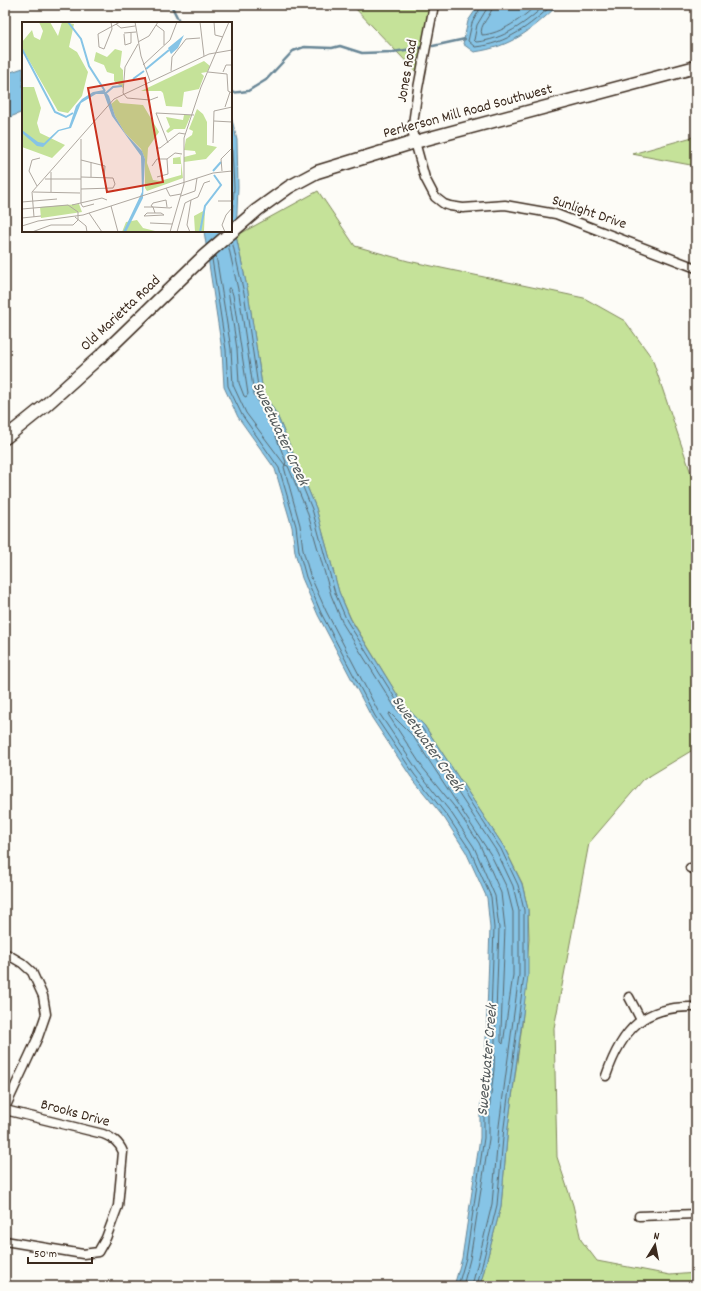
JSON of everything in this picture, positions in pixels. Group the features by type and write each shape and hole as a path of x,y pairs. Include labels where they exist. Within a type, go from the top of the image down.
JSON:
{"street":[{"name":"Jones Road","path":"414,142 412,131 418,88 434,5"},
{"name":"Perkerson Mill Road Southwest","path":"257,210 289,187 317,172 414,142 696,67"},
{"name":"Sunlight Drive","path":"414,142 425,178 435,197 444,204 463,208 505,205 556,214 696,268"},
{"name":"Old Marietta Road","path":"232,232 257,210"},
{"name":"Old Marietta Road","path":"5,438 46,406 169,292 203,257 232,232"},
{"path":"5,953 22,963 32,972 43,996 46,1014 38,1038 5,1109"},
{"path":"629,997 641,1020"},
{"path":"606,1076 619,1044 626,1033 641,1020 658,1011 679,1006 696,1007"},
{"name":"Brooks Drive","path":"5,1109 93,1131 113,1138 120,1145 123,1152 118,1206 106,1238 98,1252 83,1254 5,1240"},
{"path":"639,1216 696,1214"}],"green space":[{"path":"352,5 434,5 420,76"},
{"path":"696,136 696,166 632,154"},
{"path":"318,191 355,246 408,261 584,298 625,321 652,358 696,488 696,748 643,780 589,843 554,1028 557,1157 573,1205 581,1240 597,1261 670,1275 696,1273 696,1286 480,1286 501,1206 508,1127 522,1025 529,939 528,910 522,883 504,847 424,725 403,704 351,619 339,592 316,508 277,415 263,392 248,292 236,236"}],"water":[{"path":"479,5 558,5 530,30 510,42 487,50 474,52 463,44 468,21"},
{"path":"22,68 22,112 5,119 5,74"},
{"name":"Sweetwater Creek","path":"232,120 237,140 238,187 236,236 248,292 263,392 277,415 316,508 339,592 351,620 403,704 424,725 504,847 522,884 528,910 528,976 508,1127 501,1206 480,1286 454,1286 462,1258 480,1138 480,1110 485,1068 490,928 487,898 466,852 445,819 411,777 372,718 318,615 302,578 295,552 292,527 275,469 238,417 224,387 222,350 204,232 232,232"}],"waterway":[{"path":"171,5 180,22"},
{"path":"433,46 465,39"},
{"path":"232,93 248,91 266,80 293,51 304,47 332,48 340,46 362,53 393,52 424,47"}]}
